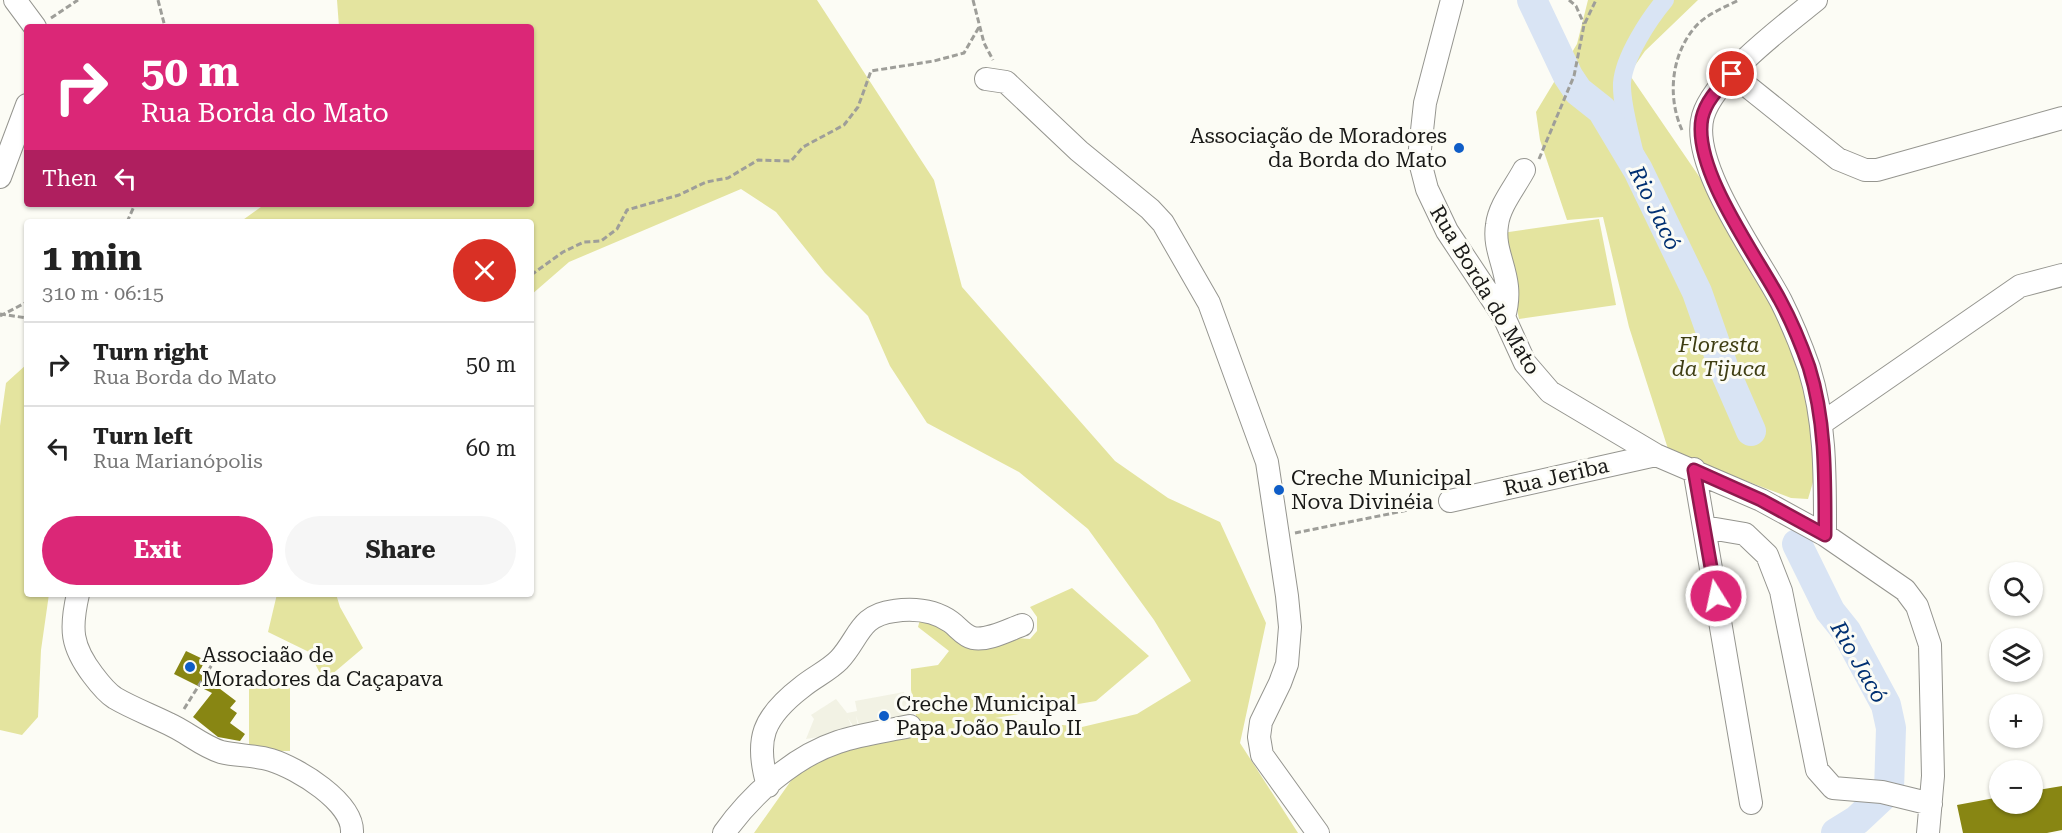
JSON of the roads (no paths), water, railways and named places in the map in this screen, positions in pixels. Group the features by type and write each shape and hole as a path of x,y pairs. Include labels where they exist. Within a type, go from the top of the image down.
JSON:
{"street":[{"path":"15,0 33,23"},
{"name":"Rua Borda do Mato","path":"1452,0 1425,104 1419,158 1427,189 1448,231 1504,317 1525,363 1550,392 1656,454 1761,500 1825,535 1905,590 1917,606 1926,626 1932,674 1926,802 1928,833"},
{"path":"1816,0 1781,28 1710,98 1703,116 1701,133 1703,153 1714,181 1798,336 1816,391 1822,423 1825,535"},
{"path":"1732,74 1838,159 1865,170 1877,170 2062,118"},
{"path":"996,81 1143,203 1163,223 1209,303 1267,462 1287,597 1289,644 1280,683 1261,722 1259,737 1262,755 1318,833"},
{"path":"0,177 24,113"},
{"path":"1504,317 1509,288 1496,235 1497,223 1524,170"},
{"path":"1822,423 2020,286 2062,274"},
{"name":"Rua Jeriba","path":"1450,501 1656,454"},
{"path":"1694,470 1751,803"},
{"path":"1704,527 1745,534 1767,555 1780,591 1817,770 1833,788 1882,792 1926,802"},
{"path":"78,597 72,631 76,649 84,664 113,697 173,726 206,746 223,752 271,760 298,773 338,801 347,814 352,833"},
{"path":"768,786 760,746 766,726 782,705 801,687 839,660 855,635 876,614 905,610 936,614 974,638 987,637 1022,625"},
{"path":"724,833 779,775 837,742 910,726"}],"waterway":[{"name":"Rio Jacó","path":"1532,0 1568,76 1578,91 1602,110 1638,170 1697,292 1724,369 1751,431"},
{"path":"1638,170 1626,115 1622,83 1632,50 1665,0"},
{"name":"Rio Jacó","path":"1797,544 1830,611 1846,631 1886,705 1891,728 1889,790 1857,820 1836,833"}],"place":[{"name":"Associação de Moradores da Borda do Mato","path":"1459,148"},
{"name":"Creche Municipal Nova Divinéia","path":"1279,490"},
{"name":"Associaão de Moradores da Caçapava","path":"190,667"},
{"name":"Creche Municipal Papa João Paulo II","path":"884,716"}],"park label":[{"name":"Floresta da Tijuca","path":"1719,357"}]}
